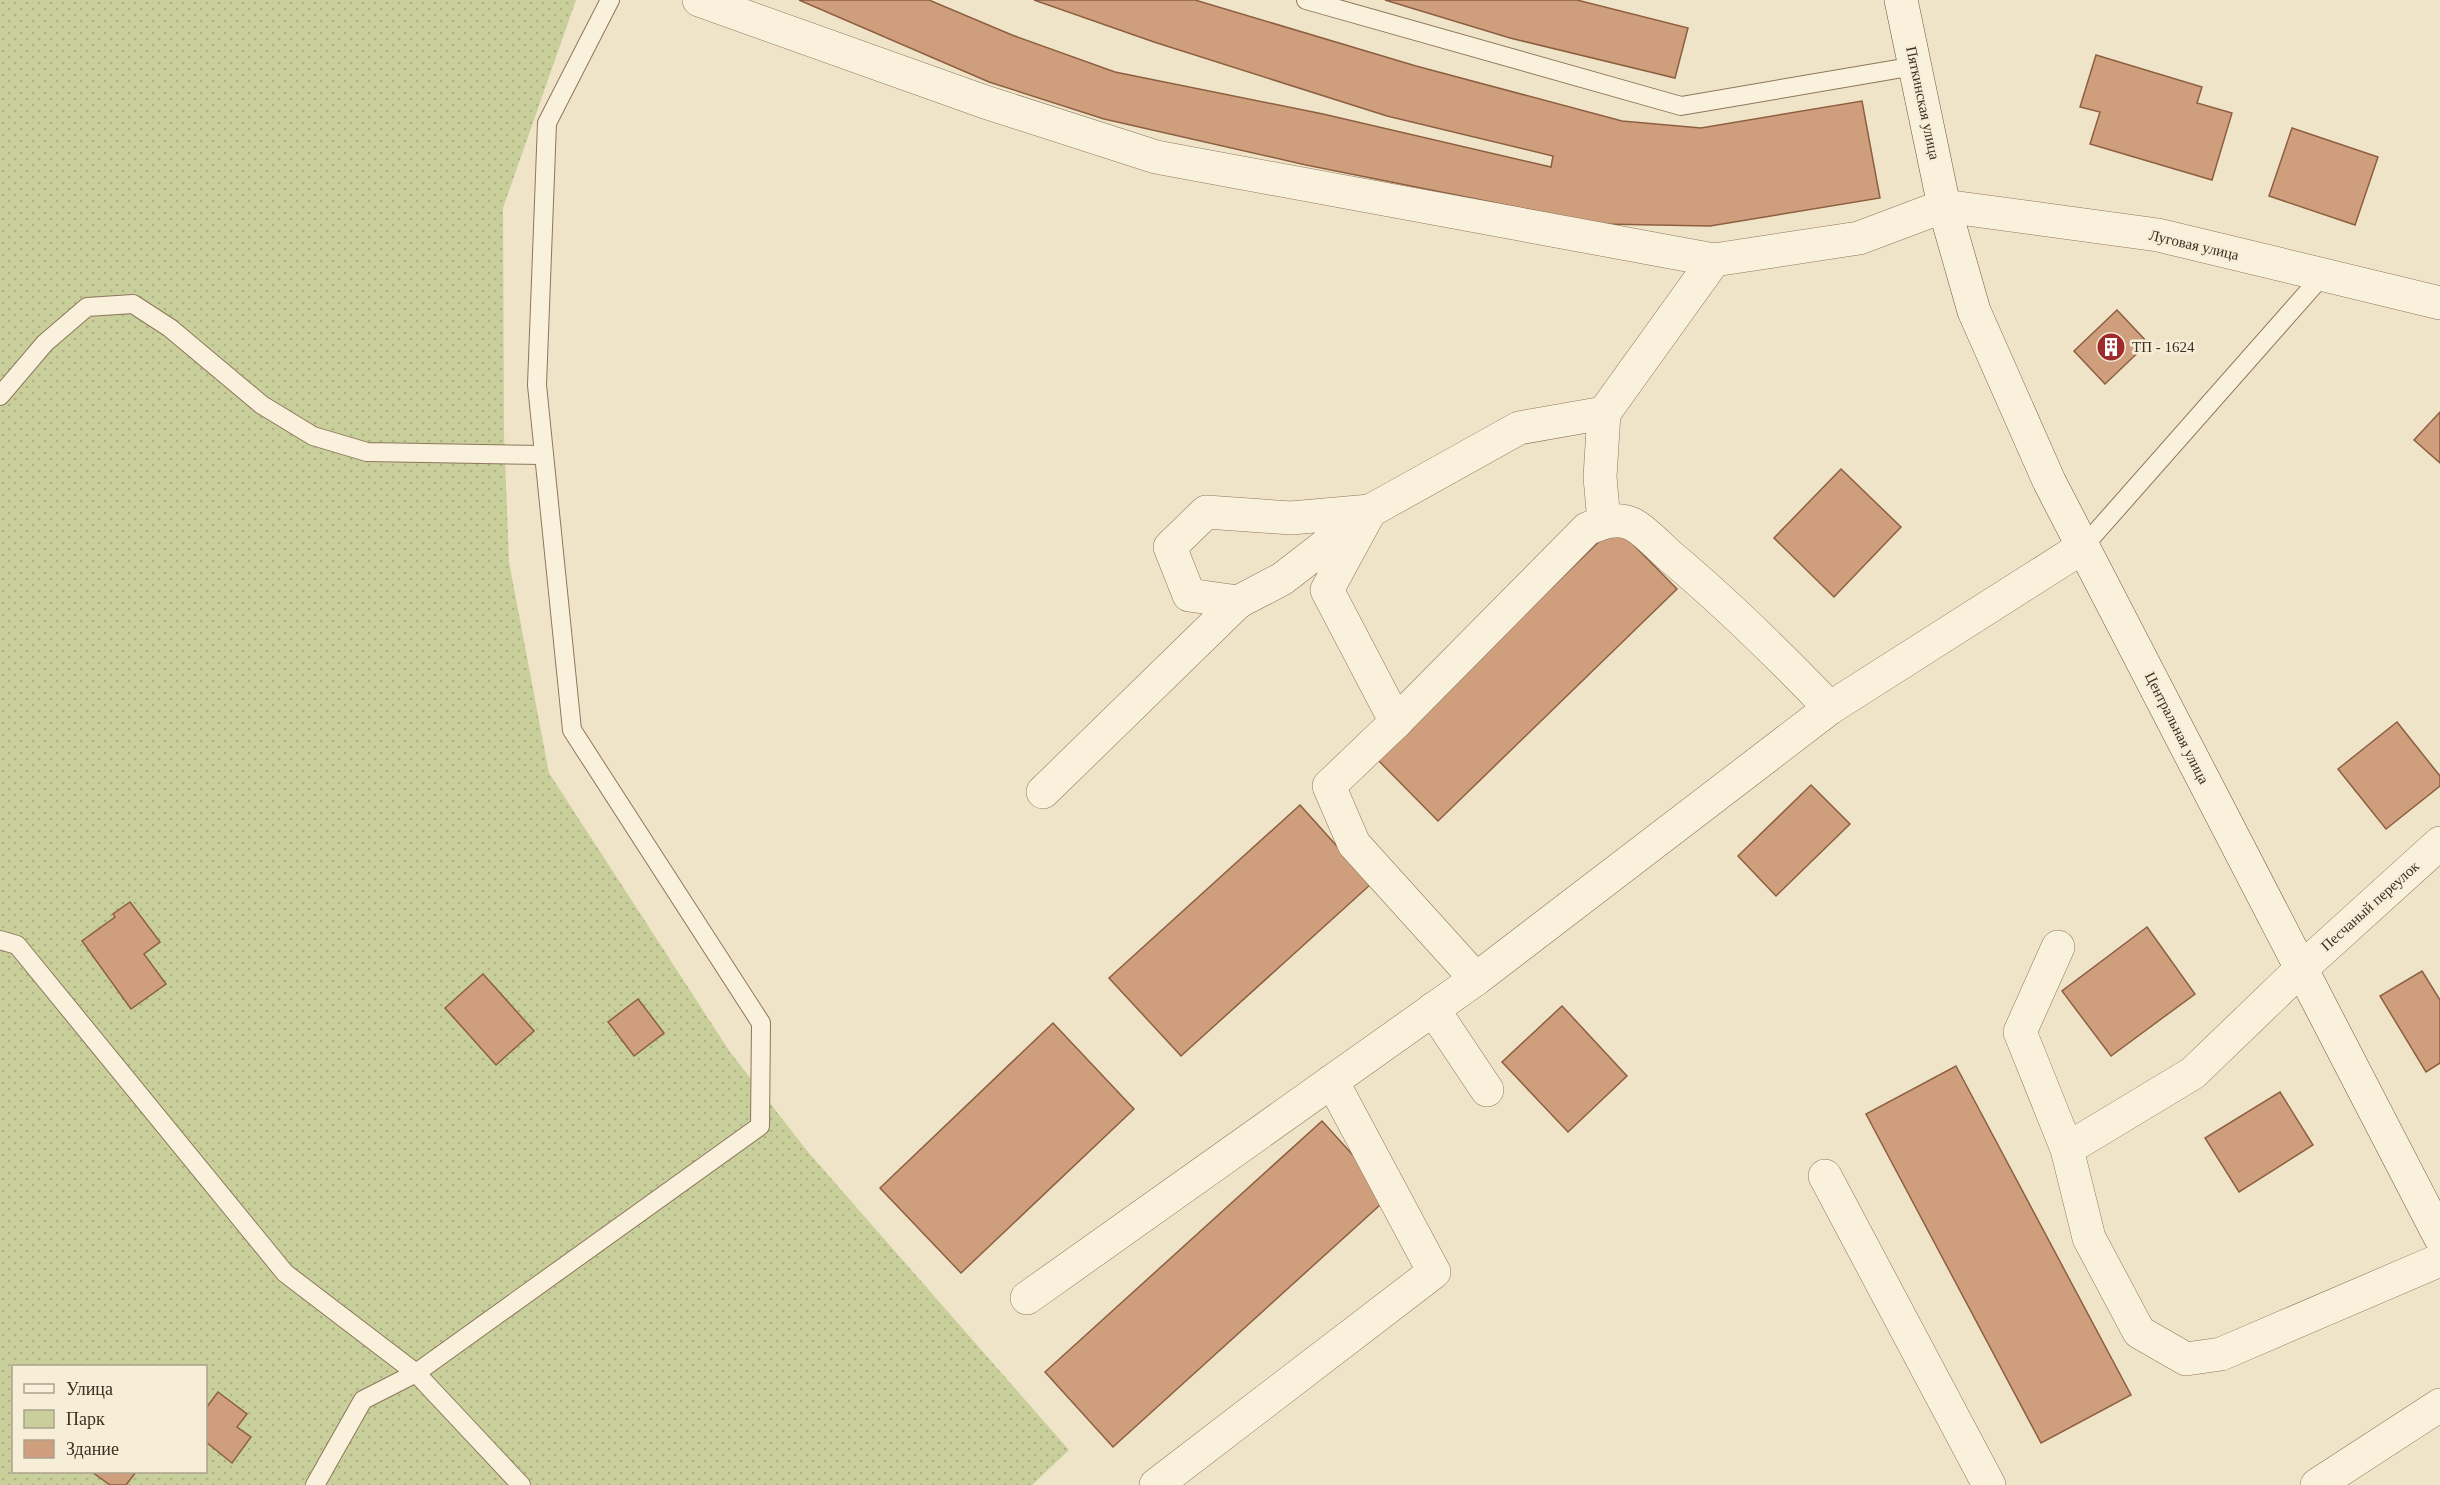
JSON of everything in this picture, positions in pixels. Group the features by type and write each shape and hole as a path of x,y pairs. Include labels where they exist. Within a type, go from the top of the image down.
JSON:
{"street":[{"path":"699,0 985,102 1156,157 1714,260 1859,238 1944,206"},
{"name":"Пяткинская улица","path":"1902,0 1944,206"},
{"name":"Луговая улица","path":"1944,206 2157,235 2440,303"},
{"name":"Центральная улица","path":"1944,206 1974,311 2049,482 2440,1237"},
{"path":"1604,522 1600,477 1604,413 1714,260"},
{"path":"1043,792 1238,602 1282,579 1370,511 1519,428 1604,413"},
{"path":"1238,602 1189,594 1170,547 1206,512 1291,518 1370,511"},
{"path":"1370,511 1327,590 1396,723"},
{"path":"1476,979 1354,844 1329,786 1396,723 1587,529 1604,522 1616,521 1632,524 1689,572 1768,645 1830,708"},
{"path":"1027,1298 1476,979 1830,708 2083,547"},
{"name":"Песчаный переулок","path":"2067,1149 2193,1072 2301,969 2440,843"},
{"path":"2058,947 2020,1032 2067,1149 2089,1238 2139,1332 2186,1359 2221,1354 2440,1260"},
{"path":"1433,1009 1487,1090"},
{"path":"1156,1485 1434,1272 1332,1081"},
{"path":"1825,1176 1989,1485"},
{"path":"2317,1485 2440,1406"}],"lane":[{"path":"315,1485 363,1400 416,1373 760,1126 761,1023 572,730 537,385 547,123 610,0"},
{"path":"1305,0 1681,106 1915,66"},
{"path":"2083,547 2323,275"},
{"path":"0,396 45,344 87,307 133,304 170,328 262,405 313,436 367,452 544,455"},
{"path":"0,940 17,945 285,1273 416,1373 520,1485"}],"green space":[{"path":"0,0 576,0 503,208 504,433 509,562 549,773 730,1052 808,1152 1069,1450 1032,1485 0,1485"}],"building":[{"path":"799,0 929,0 1012,35 1115,72 1323,114 1551,167 1553,156 1387,116 1154,42 1034,0 1195,0 1416,66 1622,121 1701,128 1862,101 1880,198 1710,226 1601,224 1306,165 1104,119 989,82"},
{"path":"1385,0 1577,0 1688,28 1675,78 1510,38"},
{"path":"2096,55 2202,87 2197,103 2232,113 2212,180 2090,144 2100,112 2080,107"},
{"path":"2292,128 2378,157 2355,225 2269,196"},
{"name":"ТП - 1624","path":"2117,310 2148,343 2105,384 2074,351"},
{"path":"2440,412 2440,463 2414,440"},
{"path":"1841,469 1901,527 1834,597 1774,538"},
{"path":"1615,526 1677,589 1438,821 1376,758"},
{"path":"2397,722 2440,776 2440,786 2386,829 2338,769"},
{"path":"1811,785 1850,824 1776,896 1738,856"},
{"path":"1300,805 1371,884 1181,1056 1109,978"},
{"path":"130,902 160,942 144,954 166,984 131,1009 82,941 115,917 113,914"},
{"path":"2147,927 2195,994 2111,1056 2062,991"},
{"path":"2422,971 2440,1000 2440,1063 2426,1072 2380,996"},
{"path":"483,974 534,1031 496,1065 445,1008"},
{"path":"638,999 664,1033 634,1056 608,1022"},
{"path":"1562,1006 1627,1076 1568,1132 1502,1062"},
{"path":"1053,1023 1134,1109 961,1273 880,1188"},
{"path":"1956,1066 2131,1395 2041,1443 1866,1114"},
{"path":"2280,1092 2313,1145 2239,1192 2205,1138"},
{"path":"1322,1121 1390,1196 1113,1447 1045,1372"},
{"path":"218,1392 247,1414 237,1427 251,1437 232,1463 207,1443 207,1407"},
{"path":"93,1473 135,1473 126,1485 110,1485"}],"place":[{"name":"ТП - 1624","path":"2111,347"}]}
